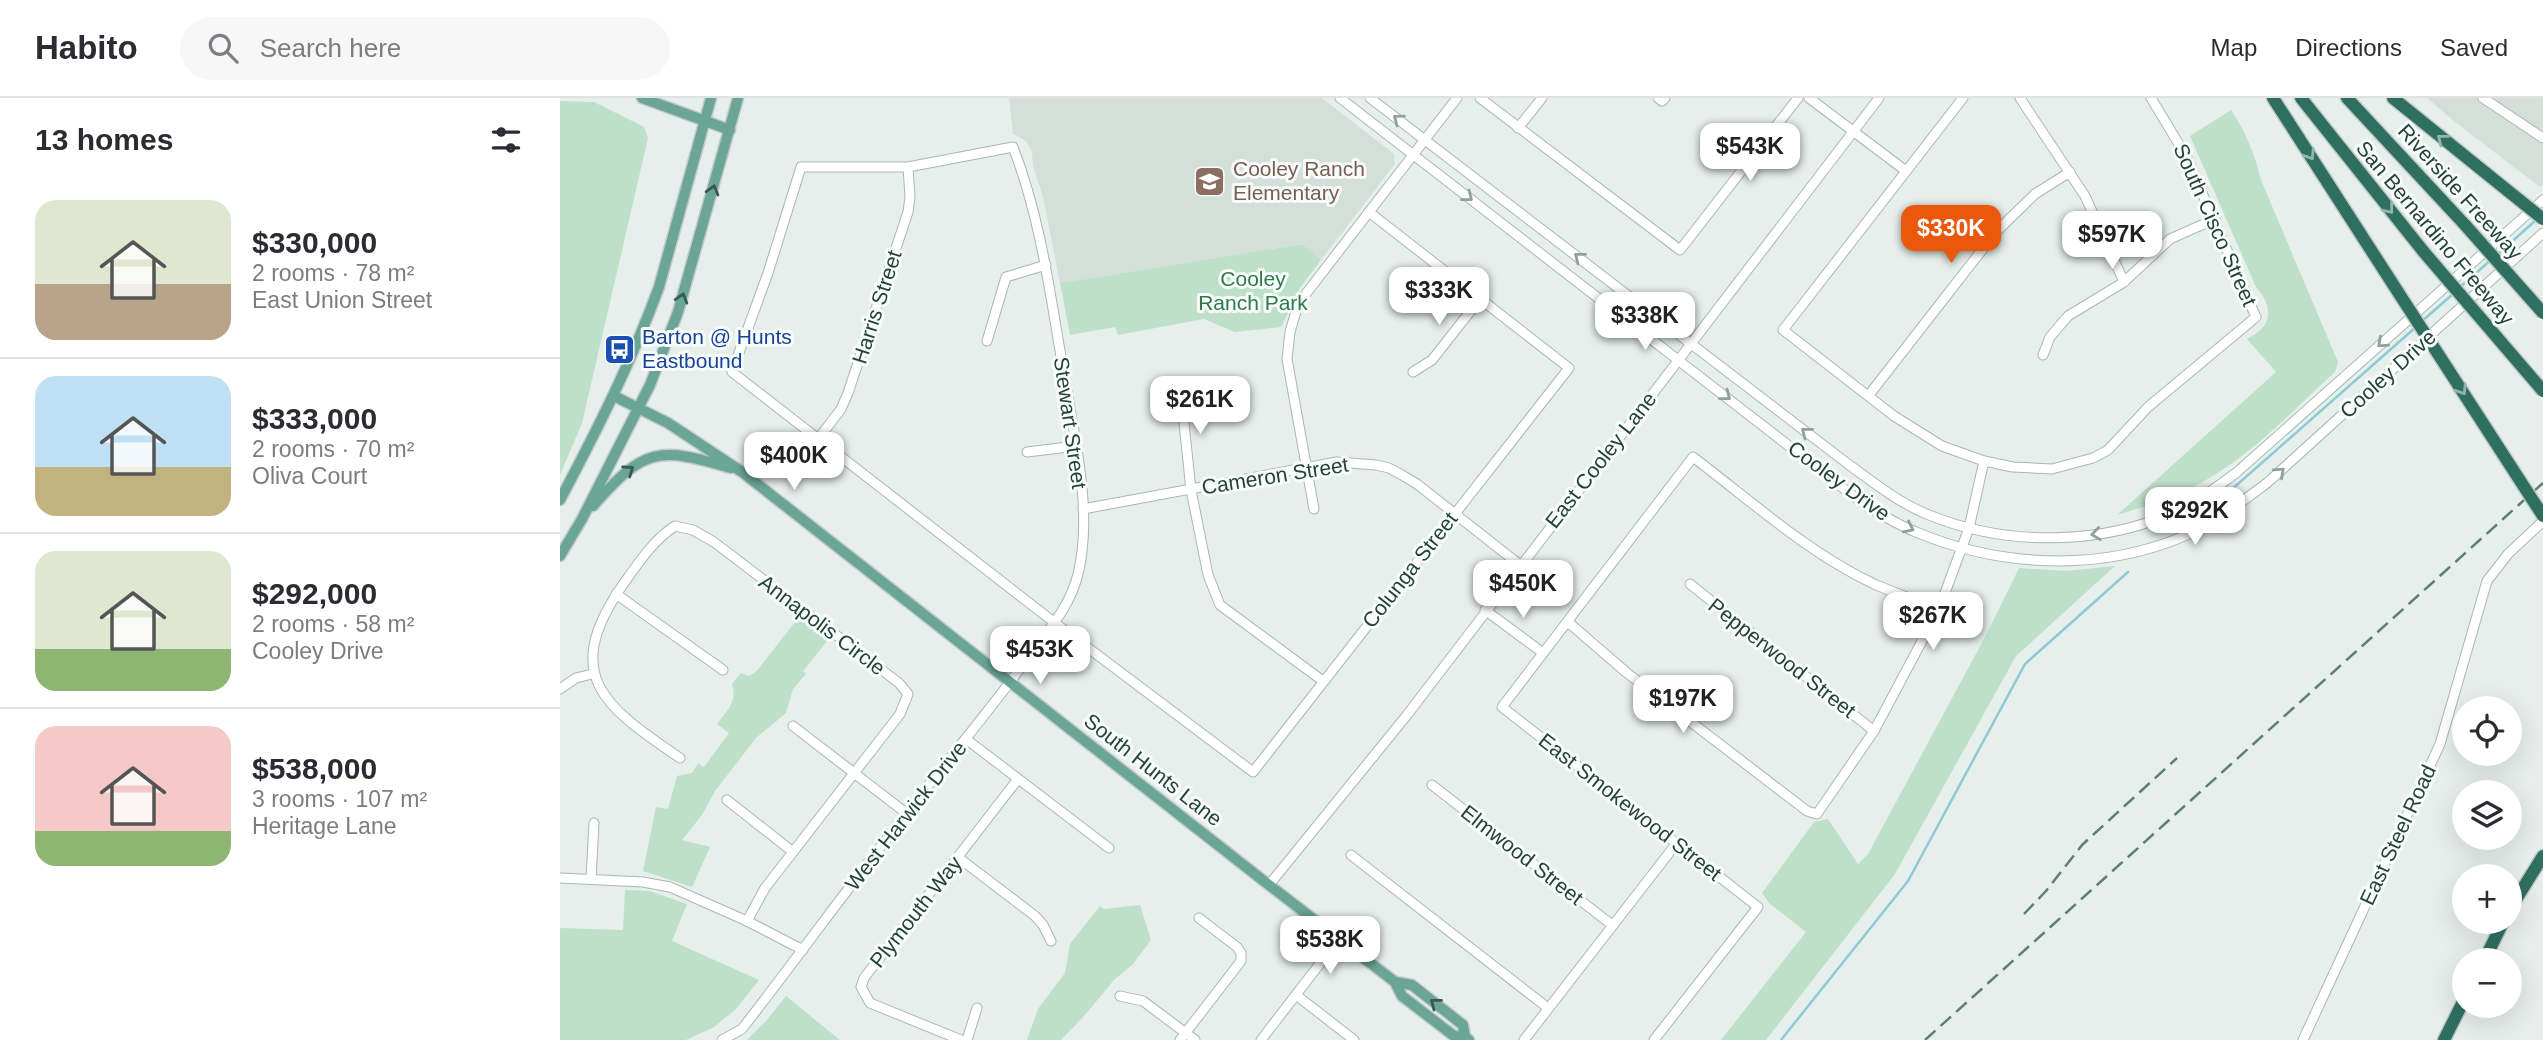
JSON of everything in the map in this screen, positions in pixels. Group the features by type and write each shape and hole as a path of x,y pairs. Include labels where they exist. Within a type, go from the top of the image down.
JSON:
{"highway":[{"path":"2273,98 2543,518"},
{"name":"San Bernardino Freeway","path":"2301,98 2423,251 2543,391"},
{"name":"Riverside Freeway","path":"2347,98 2543,313"},
{"path":"2393,98 2543,219"},
{"path":"2522,890 2543,856"},
{"path":"2444,1040 2455,1018"}],"main road":[{"path":"642,98 730,130"},
{"path":"560,500 614,396 659,287 711,98"},
{"path":"560,556 582,519 639,407 678,312 738,98"},
{"name":"South Hunts Lane","path":"614,396 667,422 742,472 1395,982 1402,996 1454,1036 1467,1038"},
{"path":"582,519 614,481 651,457 668,454 688,456 742,472"}],"street":[{"name":"Cooley Drive","path":"1340,98 1869,508 1915,532 1962,548 2017,558 2066,561 2124,556 2183,537 2225,514 2267,484 2543,233"},
{"name":"Cooley Drive","path":"1370,98 1896,499 1928,515 1969,528 2017,536 2069,537 2106,533 2142,524 2186,507 2236,472 2543,200"},
{"path":"1314,509 1287,359 1290,332 1298,304 1457,98"},
{"path":"1480,98 1680,250 1798,98"},
{"path":"1518,128 1542,98"},
{"path":"1810,98 1906,172"},
{"name":"East Cooley Lane","path":"1269,885 1407,715 1879,98"},
{"path":"1567,622 1627,673 1775,787 1807,811 1817,814 1874,731 1939,609 1969,528 1984,461 1942,446 1918,433 1783,330 1964,98"},
{"path":"2020,98 2085,196 2124,282"},
{"name":"South Cisco Street","path":"1984,461 2013,467 2052,469 2094,458 2108,450 2148,407 2256,317 2186,156 2151,98"},
{"path":"2483,98 2543,138"},
{"name":"Stewart Street","path":"908,167 1013,147 1028,186 1045,265 1076,446 1084,531 1078,576 1068,602 1010,683"},
{"path":"908,167 801,167 768,273 732,372 1055,623"},
{"name":"Harris Street","path":"819,438 841,409 853,380 908,212 908,167"},
{"path":"1869,395 1996,232 2026,201 2070,172"},
{"path":"1369,212 1480,299 1432,360 1413,372"},
{"path":"2043,355 2050,337 2068,316 2124,282 2170,239 2215,219"},
{"path":"987,341 1006,276 1045,265"},
{"name":"Colunga Street","path":"1055,623 1253,772 1569,368 1480,299"},
{"path":"1180,385 1191,490 1208,575 1220,605 1322,681"},
{"path":"1027,452 1076,446"},
{"path":"1485,610 1543,653 1693,457 1805,543 1840,565 1872,583 1939,609"},
{"name":"Cameron Street","path":"1083,509 1337,462 1357,462 1389,468 1417,484 1520,565"},
{"name":"East Steel Road","path":"2302,1040 2440,744 2487,581 2508,554 2543,518"},
{"name":"Annapolis Circle","path":"592,674 593,647 603,613 660,538 675,526 693,530 714,542 905,688 908,694 905,707 757,900 747,921"},
{"name":"Pepperwood Street","path":"1690,584 1874,731"},
{"path":"616,594 723,670"},
{"name":"East Smokewood Street","path":"1543,653 1502,707 1758,907 1654,1040"},
{"path":"560,688 576,678 592,674 613,709 680,758"},
{"name":"West Harwick Drive","path":"722,1040 742,1029 906,813 1010,683"},
{"path":"793,726 906,813"},
{"path":"966,739 1109,848"},
{"name":"Plymouth Way","path":"961,1040 870,1003 861,987 864,978 1018,779"},
{"name":"Elmwood Street","path":"1432,785 1612,925"},
{"path":"727,800 793,852"},
{"path":"591,879 594,823"},
{"path":"1524,1040 1676,844"},
{"path":"1351,855 1548,1008"},
{"path":"959,858 1035,916 1051,941"},
{"path":"560,878 643,882 670,887 747,921 803,950"},
{"path":"1183,1036 1241,961 1237,947 1199,918"},
{"path":"1261,1040 1339,939"},
{"path":"1296,995 1341,1036 1354,1040"},
{"path":"1121,996 1143,1001 1183,1036 1195,1040"},
{"path":"967,1040 978,1008"}],"shaded area":[{"name":"Cooley Ranch Elementary","path":"1009,98 1322,98 1394,154 1395,164 1321,260 1301,244 1060,283 1032,152 1026,141 1013,134"},
{"path":"2427,98 2543,98 2543,184 2540,187"}],"green space":[{"path":"560,101 594,102 644,127 648,138 582,423 560,475"},
{"path":"2231,110 2249,144 2261,180 2338,362 2335,372 2260,441 2228,466 2177,494 2117,515 2276,372 2247,339 2262,328 2268,316 2268,309 2190,136"},
{"name":"Cooley Ranch Park","path":"1302,244 1321,260 1300,288 1281,327 1235,332 1204,319 1118,335 1115,327 1070,335 1060,283"},
{"path":"2115,566 2016,656 1895,874 1766,1040 1721,1040 1806,932 1769,903 1762,893 1814,822 1828,819 1858,864 1868,854 1985,637 2019,568 2067,571"},
{"path":"799,617 828,640 803,671 806,674 793,689 786,713 756,738 682,840 710,847 692,887 643,871 656,807 668,809 677,776 692,773 698,763 704,767 729,733 717,724 733,701 732,684 741,673 749,676 756,672"},
{"path":"625,890 650,891 687,904 672,941 759,980 735,1010 714,1027 686,1040 560,1040 560,928 623,930"},
{"path":"1140,905 1151,940 1133,964 1114,980 1061,1040 1027,1040 1038,1009 1065,973 1070,944 1100,906 1104,909"},
{"path":"786,996 840,1040 747,1040"}],"waterway":[{"path":"2497,255 2536,220"},
{"path":"2460,287 2492,259"},
{"path":"2421,322 2453,294"},
{"path":"2214,505 2416,327"},
{"path":"1781,1040 1908,881 2025,664 2128,572"}],"railway":[{"path":"1925,1040 2543,483"},
{"path":"2024,914 2082,845 2177,758"}],"place":[{"name":"Cooley Ranch Elementary","path":"1210,181"},
{"name":"Barton @ Hunts Eastbound","path":"619,349"}]}
